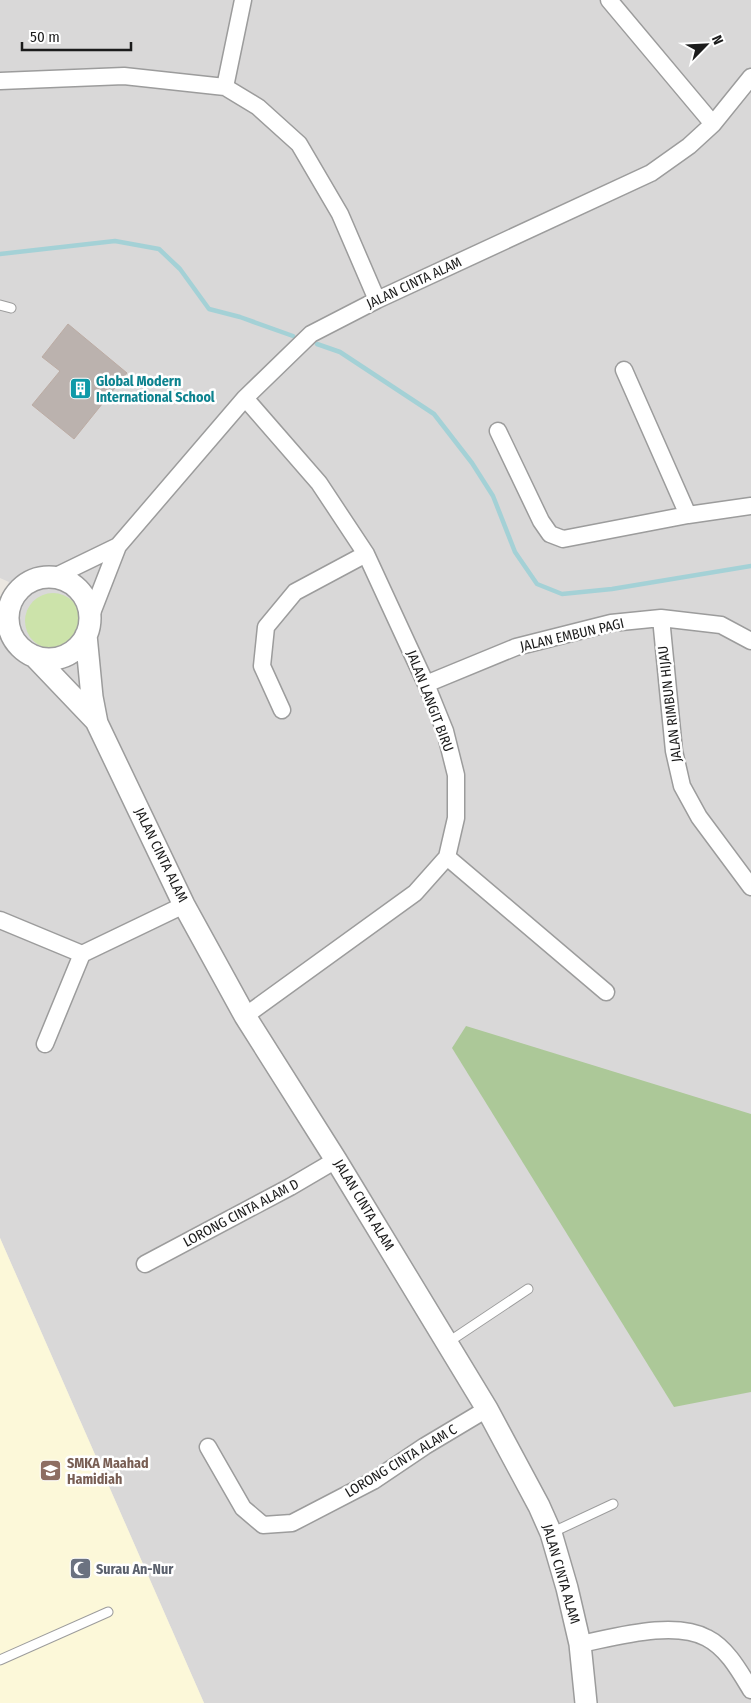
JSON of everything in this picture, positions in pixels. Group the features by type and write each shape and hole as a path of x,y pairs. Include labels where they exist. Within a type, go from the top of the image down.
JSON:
{"street":[{"path":"225,87 243,0"},
{"path":"609,0 713,124"},
{"path":"0,81 124,76 225,87 258,108 299,144 340,214 376,300"},
{"name":"JALAN CINTA ALAM","path":"97,723 92,698 88,626 118,546 245,398 311,334 376,300 651,172 689,146 713,124 751,77"},
{"path":"624,370 688,515"},
{"name":"JALAN LANGIT BIRU","path":"245,398 319,483 366,554 426,684 445,731 456,775 456,818 447,857 415,893 245,1016"},
{"path":"498,431 541,521 550,534 563,540 688,515 751,506"},
{"name":"JALAN CINTA ALAM","path":"52,578 118,546"},
{"path":"282,710 262,666 266,626 295,592 366,554"},
{"path":"44,578 60,579 76,587 86,601 88,626 73,651 64,656 44,659 34,656 19,646 5,627 8,616 6,600 28,584 44,578"},
{"name":"JALAN EMBUN PAGI","path":"426,684 516,647 611,623 661,618 721,625 751,641"},
{"name":"JALAN RIMBUN HIJAU","path":"661,618 674,751 682,786 699,817 751,887"},
{"name":"JALAN CINTA ALAM","path":"34,656 81,703 97,723 184,904 245,1016 336,1160 487,1409 551,1533 568,1588 580,1644 586,1703"},
{"path":"447,857 606,992"},
{"path":"45,1044 82,954 184,904"},
{"path":"0,920 82,954"},
{"name":"LORONG CINTA ALAM D","path":"145,1264 290,1187 336,1160"},
{"name":"LORONG CINTA ALAM C","path":"208,1447 243,1508 263,1525 292,1522 373,1481 425,1446 487,1409"},
{"path":"580,1644 639,1633 678,1630 708,1638 733,1661 751,1690"}],"lane":[{"path":"0,305 11,308"},
{"path":"447,1343 528,1289"},
{"path":"551,1533 613,1504"},
{"path":"0,1660 108,1612"}],"shaded area":[{"path":"0,0 751,0 751,1703 204,1703 0,1238 0,605 9,582 0,578"},
{"name":"SMKA Maahad Hamidiah","path":"0,1238 204,1703 0,1703"}],"green space":[{"path":"48,593 58,593 73,601 79,610 81,621 79,632 73,641 58,649 48,649 37,644 30,637 25,626 25,616 30,605 37,598"},
{"path":"466,1026 751,1114 751,1392 674,1407 452,1048"}],"building":[{"name":"Global Modern International School","path":"68,324 127,373 74,439 32,405 60,371 42,357"}],"waterway":[{"path":"0,254 115,241 159,249 180,269 209,309 240,317 293,336"},
{"path":"317,344 340,352 434,414 472,463 493,496 515,552 537,584 562,594 612,589 751,566"}],"place":[{"name":"Global Modern International School","path":"80,389"},
{"name":"SMKA Maahad Hamidiah","path":"51,1471"},
{"name":"Surau An-Nur","path":"80,1569"}]}
